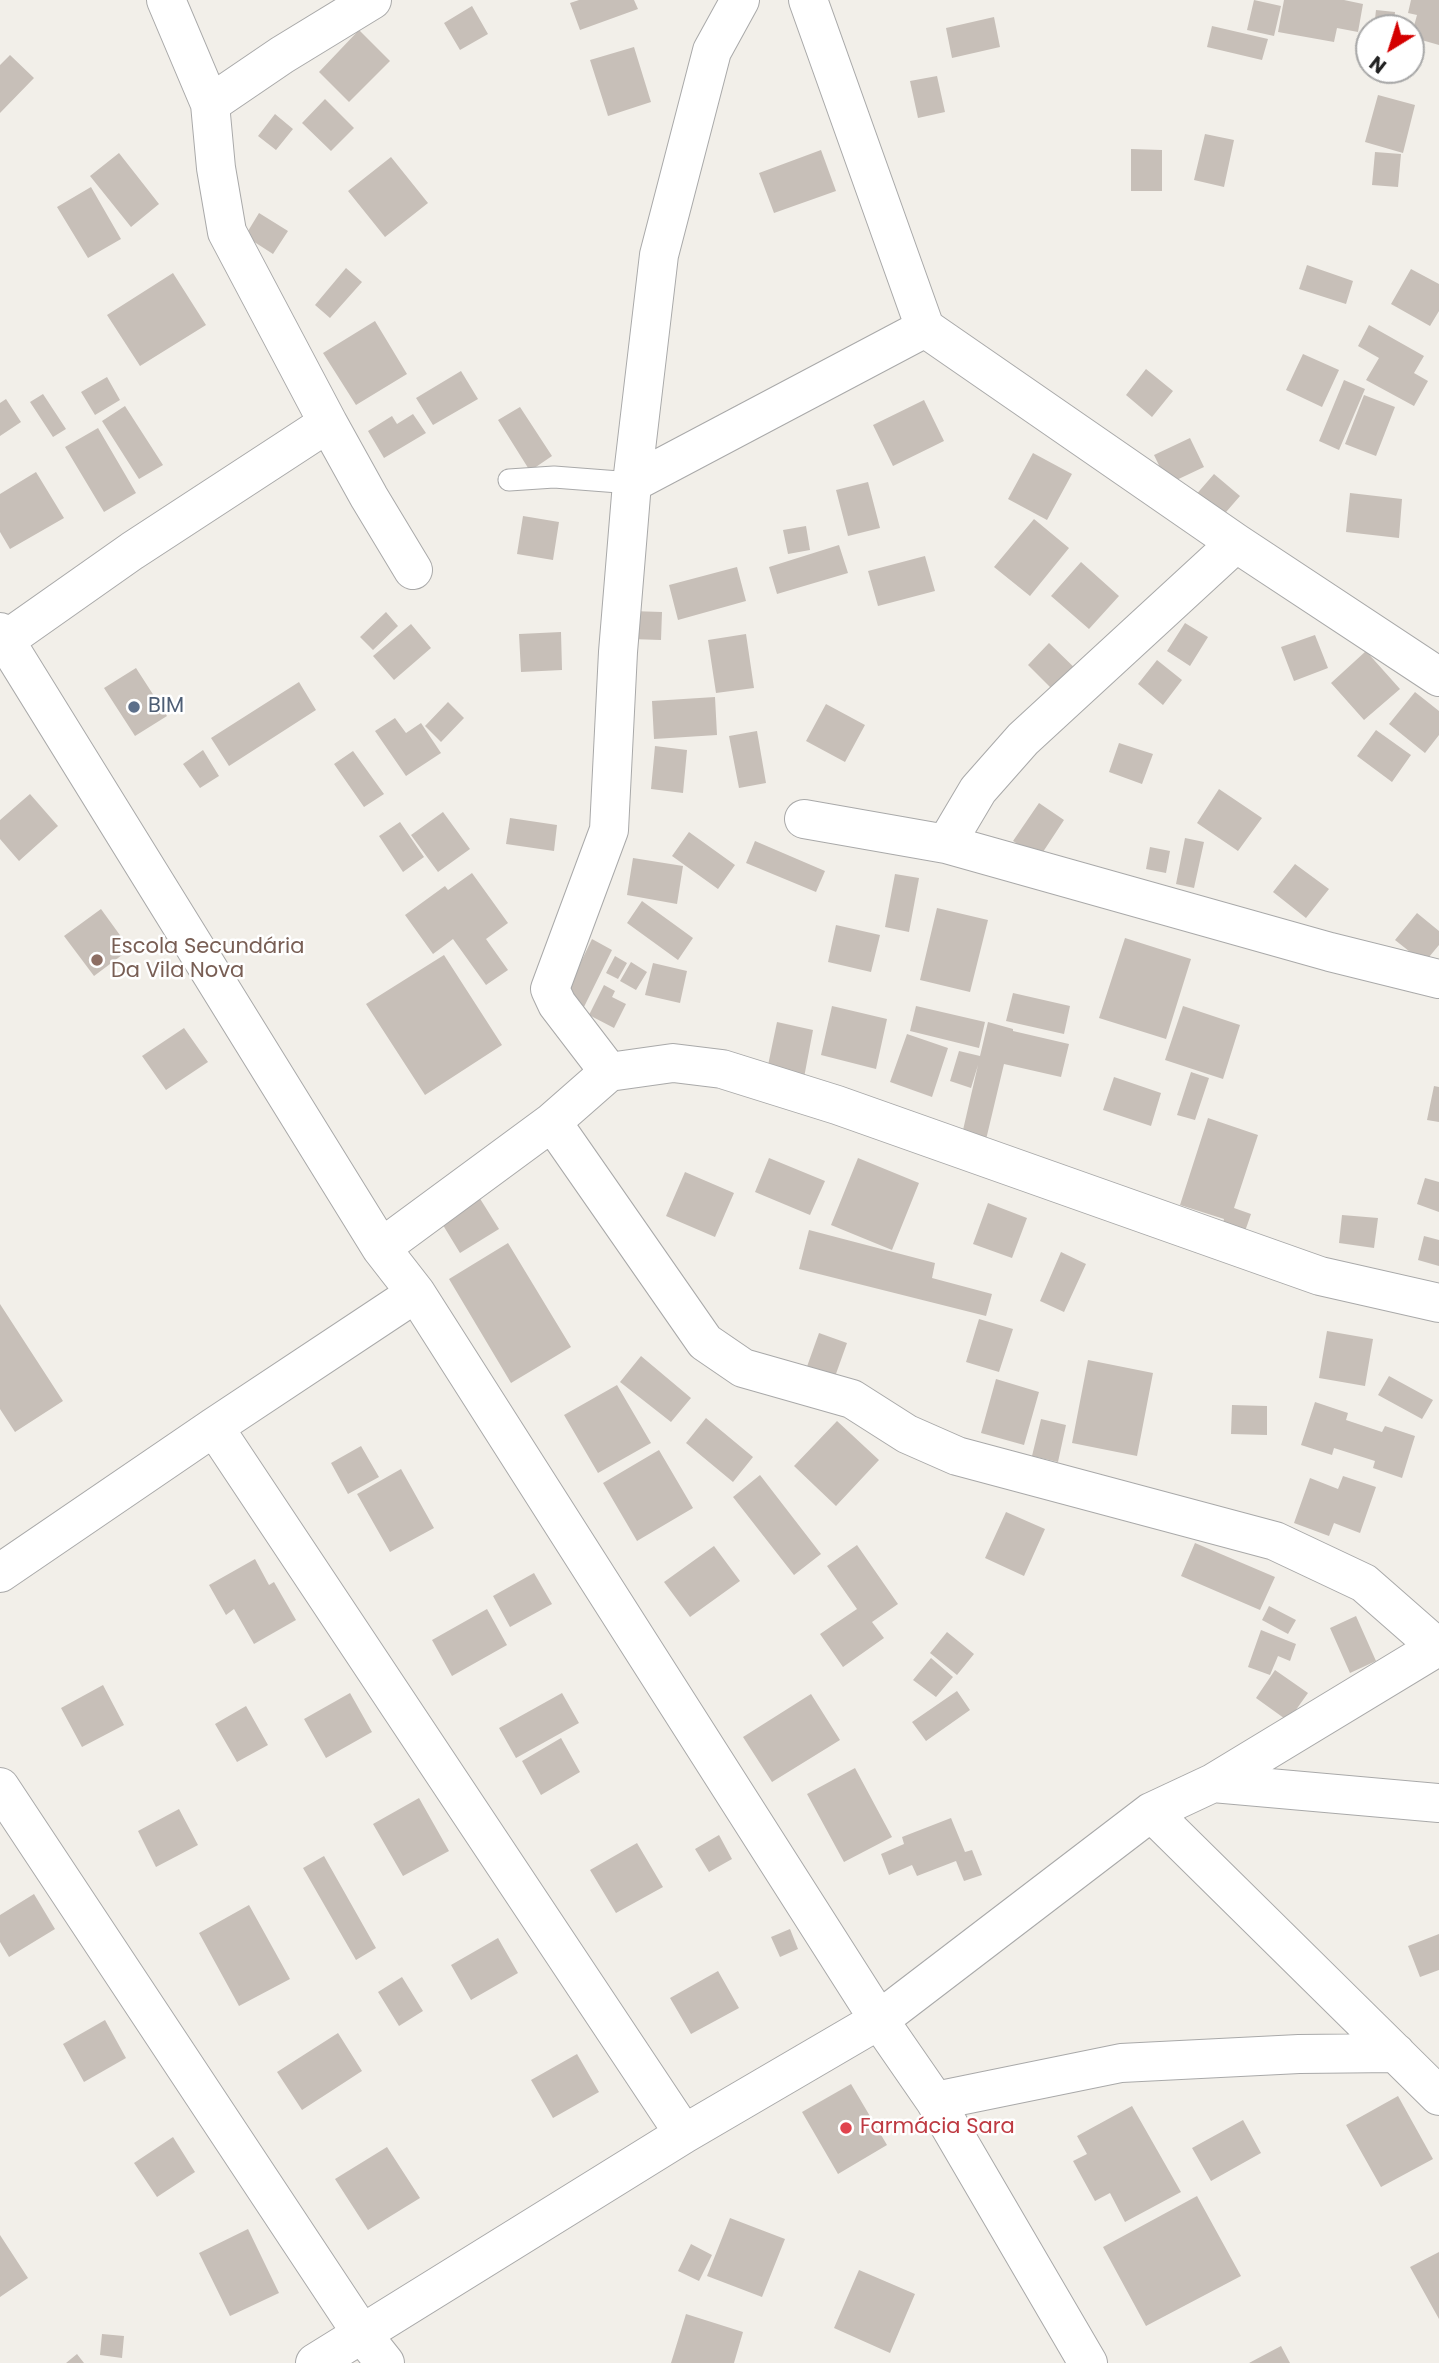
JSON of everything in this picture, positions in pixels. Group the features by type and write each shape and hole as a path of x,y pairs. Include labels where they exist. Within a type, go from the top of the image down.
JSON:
{"street":[{"path":"166,0 210,104 216,168 227,232 369,497 413,570"},
{"path":"210,104 282,55 372,0"},
{"path":"609,1072 557,1004 550,989 609,830 618,652 632,482 659,255 712,51 740,0"},
{"path":"808,0 925,328 1236,543 1439,677"},
{"path":"632,482 925,328"},
{"path":"328,422 2,639 380,1248 416,1293 879,2021 934,2101 1075,2357"},
{"path":"946,844 978,790 1023,738 1236,543"},
{"path":"804,819 946,844 1330,952 1439,979"},
{"path":"380,1248 552,1122 609,1072 673,1063 722,1069 850,1110 1320,1276 1439,1303"},
{"path":"315,2363 373,2348 684,2134 879,2021 1151,1812 1213,1783 1438,1646 1364,1583 1275,1541 957,1456 907,1434 852,1399 743,1368 705,1342 552,1122"},
{"path":"0,1573 416,1293"},
{"path":"214,1427 684,2134"},
{"path":"1213,1783 1439,1803"},
{"path":"0,1787 373,2348"},
{"path":"1151,1812 1439,2096"},
{"path":"934,2101 1121,2063 1299,2054 1396,2053"}],"lane":[{"path":"509,480 554,478 632,482"}],"building":[{"path":"579,0 634,0 638,9 580,30 570,3"},
{"path":"1254,0 1281,6 1274,36 1247,30"},
{"path":"1284,0 1344,0 1363,4 1361,14 1355,14 1355,31 1337,28 1334,42 1278,32"},
{"path":"1411,0 1439,0 1439,45 1425,41 1425,14 1408,13"},
{"path":"472,6 488,34 460,50 444,23"},
{"path":"1376,10 1395,12 1395,14 1376,14"},
{"path":"994,17 1000,47 952,58 946,28"},
{"path":"1212,26 1268,39 1262,60 1207,47"},
{"path":"359,30 390,61 349,102 319,72"},
{"path":"634,47 651,102 608,116 590,60"},
{"path":"10,55 34,78 0,113 0,65"},
{"path":"937,76 945,112 918,118 910,81"},
{"path":"1378,95 1415,105 1403,153 1365,142"},
{"path":"325,99 354,128 331,151 302,123"},
{"path":"275,114 293,129 276,150 258,136"},
{"path":"1205,134 1234,140 1224,187 1194,180"},
{"path":"1131,149 1162,150 1162,191 1131,191"},
{"path":"821,150 836,191 774,213 759,173"},
{"path":"1375,152 1401,154 1398,187 1372,185"},
{"path":"119,153 159,204 131,227 90,176"},
{"path":"391,157 428,203 385,237 348,191"},
{"path":"91,187 121,239 88,258 57,207"},
{"path":"259,213 288,231 273,254 245,236"},
{"path":"1307,265 1353,281 1346,304 1299,289"},
{"path":"346,268 362,282 330,318 315,305"},
{"path":"1411,269 1439,284 1439,311 1430,326 1391,304"},
{"path":"173,273 206,325 140,366 107,315"},
{"path":"375,321 407,374 356,405 323,353"},
{"path":"1369,325 1424,356 1414,373 1428,381 1414,406 1366,380 1379,358 1358,346"},
{"path":"1303,354 1339,370 1322,407 1286,390"},
{"path":"1146,369 1173,391 1152,417 1126,395"},
{"path":"461,371 478,399 433,425 416,398"},
{"path":"107,377 120,400 95,415 81,392"},
{"path":"1344,380 1365,389 1339,450 1319,441"},
{"path":"43,394 66,429 53,437 30,402"},
{"path":"1364,395 1395,407 1376,456 1345,444"},
{"path":"6,399 21,422 0,436 0,403"},
{"path":"924,400 944,441 893,466 873,425"},
{"path":"125,406 163,465 139,479 102,421"},
{"path":"520,407 552,456 530,471 498,420"},
{"path":"413,414 426,433 384,458 368,431 392,416 397,424"},
{"path":"98,428 136,493 104,512 65,447"},
{"path":"1190,438 1204,467 1168,484 1154,455"},
{"path":"1033,453 1072,474 1047,520 1008,499"},
{"path":"36,472 64,518 10,549 0,532 0,494"},
{"path":"1214,474 1240,496 1220,519 1194,497"},
{"path":"868,482 880,528 848,536 836,490"},
{"path":"1350,493 1402,499 1399,538 1346,532"},
{"path":"523,516 559,522 553,560 517,554"},
{"path":"1034,519 1069,548 1030,596 994,567"},
{"path":"806,526 810,550 788,554 783,530"},
{"path":"839,545 848,573 777,594 769,567"},
{"path":"925,556 935,591 878,606 868,571"},
{"path":"1081,562 1119,596 1089,629 1051,596"},
{"path":"737,567 746,601 678,620 669,585"},
{"path":"631,611 662,612 661,640 631,639"},
{"path":"386,612 398,626 373,650 360,637"},
{"path":"1185,623 1208,637 1190,666 1167,651"},
{"path":"411,624 431,648 394,680 373,656"},
{"path":"561,632 562,670 521,672 519,634"},
{"path":"746,634 754,688 716,693 708,640"},
{"path":"1315,635 1328,668 1294,681 1281,647"},
{"path":"1049,643 1081,674 1059,696 1028,665"},
{"path":"1366,651 1400,689 1364,720 1331,683"},
{"path":"1157,660 1182,680 1163,705 1138,684"},
{"path":"136,668 167,716 135,736 104,688"},
{"path":"299,682 316,710 229,766 211,738"},
{"path":"1415,692 1439,711 1439,735 1425,753 1389,724"},
{"path":"715,697 717,735 654,739 652,701"},
{"path":"448,702 464,718 441,742 425,726"},
{"path":"826,704 865,725 845,762 806,741"},
{"path":"395,718 406,733 421,723 441,753 406,776 375,731"},
{"path":"1376,730 1411,755 1392,782 1357,756"},
{"path":"757,731 766,783 739,788 729,736"},
{"path":"1119,743 1153,754 1142,784 1109,772"},
{"path":"655,746 687,750 683,793 651,789"},
{"path":"203,750 219,776 200,788 183,764"},
{"path":"353,751 384,794 364,807 334,764"},
{"path":"1219,789 1262,818 1238,851 1197,823"},
{"path":"30,794 58,826 19,861 0,839 0,820"},
{"path":"1039,803 1064,820 1039,858 1013,841"},
{"path":"443,812 470,849 438,872 411,835"},
{"path":"510,818 557,825 554,851 506,844"},
{"path":"400,822 424,857 403,872 379,836"},
{"path":"689,832 735,865 718,889 672,856"},
{"path":"1185,838 1204,842 1194,888 1176,884"},
{"path":"755,841 825,871 816,892 746,863"},
{"path":"1150,847 1170,851 1166,873 1146,869"},
{"path":"633,858 683,866 677,904 627,895"},
{"path":"1295,864 1329,889 1306,918 1273,892"},
{"path":"472,873 508,923 486,939 508,970 486,985 453,939 433,954 405,915 445,886 448,890"},
{"path":"895,874 919,878 909,932 885,927"},
{"path":"642,901 693,938 678,960 627,923"},
{"path":"937,908 988,920 970,992 920,980"},
{"path":"101,909 130,949 94,976 64,936"},
{"path":"1417,913 1439,931 1439,945 1424,963 1395,940"},
{"path":"836,925 880,935 871,972 828,962"},
{"path":"1125,938 1191,959 1166,1039 1099,1018"},
{"path":"592,939 612,950 582,1011 562,1001"},
{"path":"444,955 502,1045 425,1095 366,1004"},
{"path":"615,956 627,963 618,979 606,973"},
{"path":"631,962 647,972 636,990 620,981"},
{"path":"653,963 687,971 680,1003 645,995"},
{"path":"604,985 615,991 612,997 626,1004 614,1028 589,1015"},
{"path":"1013,993 1070,1006 1064,1034 1006,1021"},
{"path":"832,1006 887,1019 876,1069 821,1055"},
{"path":"916,1006 985,1022 979,1048 910,1031"},
{"path":"1183,1006 1240,1025 1223,1079 1165,1060"},
{"path":"777,1022 813,1030 803,1083 766,1075"},
{"path":"988,1022 1013,1031 1069,1044 1061,1077 1004,1064 984,1148 960,1143 978,1065 971,1088 950,1081 959,1051 980,1056"},
{"path":"184,1028 208,1062 166,1090 142,1056"},
{"path":"907,1034 948,1048 932,1097 890,1082"},
{"path":"1191,1072 1209,1078 1195,1120 1177,1115"},
{"path":"1114,1077 1161,1093 1151,1126 1103,1110"},
{"path":"1434,1086 1439,1087 1439,1122 1427,1120"},
{"path":"1208,1118 1258,1135 1234,1208 1251,1214 1243,1237 1221,1230 1224,1219 1180,1205"},
{"path":"769,1158 825,1181 810,1215 755,1192"},
{"path":"858,1158 919,1183 892,1250 831,1225"},
{"path":"685,1172 734,1193 715,1237 666,1216"},
{"path":"1425,1178 1439,1182 1439,1212 1417,1204"},
{"path":"474,1189 499,1229 460,1253 435,1212"},
{"path":"988,1203 1027,1218 1012,1258 973,1244"},
{"path":"1342,1215 1378,1218 1374,1248 1339,1243"},
{"path":"809,1230 935,1263 932,1278 992,1294 986,1316 799,1269"},
{"path":"1424,1236 1439,1240 1439,1266 1418,1260"},
{"path":"508,1243 571,1347 511,1383 449,1279"},
{"path":"1061,1252 1086,1264 1064,1312 1040,1301"},
{"path":"0,1304 63,1401 15,1432 0,1409"},
{"path":"979,1319 1013,1329 999,1372 966,1362"},
{"path":"1327,1331 1373,1339 1365,1386 1319,1378"},
{"path":"819,1333 847,1343 832,1385 804,1375"},
{"path":"641,1356 691,1398 671,1422 620,1382"},
{"path":"1088,1360 1153,1373 1137,1456 1072,1443"},
{"path":"1389,1376 1433,1400 1422,1419 1378,1395"},
{"path":"996,1379 1039,1392 1024,1445 981,1433"},
{"path":"617,1385 651,1443 598,1473 564,1415"},
{"path":"1315,1402 1348,1413 1346,1420 1382,1432 1385,1426 1415,1436 1402,1478 1373,1468 1375,1461 1334,1448 1332,1455 1301,1445"},
{"path":"1232,1405 1267,1406 1267,1435 1231,1434"},
{"path":"706,1418 753,1457 733,1482 686,1443"},
{"path":"1041,1419 1066,1425 1058,1462 1032,1456"},
{"path":"837,1421 879,1460 836,1506 794,1466"},
{"path":"361,1446 379,1477 348,1494 331,1463"},
{"path":"659,1450 693,1508 637,1541 603,1483"},
{"path":"401,1469 434,1528 390,1552 357,1494"},
{"path":"760,1475 821,1554 794,1575 733,1497"},
{"path":"1343,1476 1376,1487 1360,1533 1334,1523 1329,1536 1294,1523 1310,1478 1338,1489"},
{"path":"1006,1512 1045,1529 1024,1576 985,1558"},
{"path":"1195,1543 1275,1577 1260,1610 1181,1576"},
{"path":"857,1545 898,1604 872,1622 884,1638 843,1667 820,1634 857,1609 827,1566"},
{"path":"714,1546 740,1581 690,1617 664,1582"},
{"path":"255,1559 269,1585 274,1582 296,1620 254,1644 234,1609 226,1615 209,1585"},
{"path":"534,1573 552,1604 510,1627 493,1596"},
{"path":"1269,1606 1296,1620 1288,1634 1262,1620"},
{"path":"487,1609 507,1645 452,1676 432,1640"},
{"path":"1356,1616 1376,1661 1350,1673 1330,1628"},
{"path":"1261,1630 1296,1644 1290,1661 1278,1656 1270,1675 1248,1667"},
{"path":"947,1632 974,1654 957,1675 930,1653"},
{"path":"931,1658 953,1677 936,1697 913,1680"},
{"path":"1275,1670 1308,1693 1288,1721 1256,1698"},
{"path":"103,1685 124,1725 82,1747 61,1708"},
{"path":"957,1691 970,1710 926,1741 912,1722"},
{"path":"350,1693 372,1732 326,1758 304,1719"},
{"path":"562,1693 579,1723 516,1758 499,1728"},
{"path":"811,1694 840,1740 772,1782 743,1737"},
{"path":"246,1706 268,1745 237,1762 215,1724"},
{"path":"561,1738 580,1772 541,1795 522,1761"},
{"path":"855,1768 892,1837 844,1862 807,1794"},
{"path":"419,1798 449,1851 403,1876 373,1824"},
{"path":"179,1809 198,1845 156,1867 138,1831"},
{"path":"951,1818 965,1852 972,1850 982,1875 964,1881 956,1861 917,1876 912,1865 889,1875 881,1854 904,1844 902,1837"},
{"path":"719,1835 732,1859 709,1872 695,1849"},
{"path":"637,1843 663,1887 616,1913 590,1870"},
{"path":"324,1856 376,1948 356,1960 303,1868"},
{"path":"34,1894 55,1929 9,1957 0,1942 0,1915"},
{"path":"249,1905 290,1979 239,2006 199,1933"},
{"path":"790,1929 798,1949 780,1957 771,1937"},
{"path":"1439,1934 1439,1970 1420,1977 1408,1946"},
{"path":"498,1938 518,1973 471,2000 451,1965"},
{"path":"718,1971 739,2008 691,2034 670,1998"},
{"path":"402,1977 423,2011 399,2026 378,1992"},
{"path":"105,2020 126,2058 84,2082 63,2044"},
{"path":"338,2033 362,2071 302,2110 277,2072"},
{"path":"577,2054 599,2092 553,2118 531,2080"},
{"path":"851,2084 887,2145 838,2174 802,2112"},
{"path":"1398,2096 1433,2159 1381,2187 1346,2125"},
{"path":"1132,2106 1181,2192 1125,2222 1110,2193 1095,2201 1073,2161 1087,2154 1077,2136"},
{"path":"1243,2120 1261,2153 1211,2181 1192,2148"},
{"path":"173,2137 195,2172 157,2197 134,2163"},
{"path":"387,2147 420,2198 368,2230 335,2179"},
{"path":"1197,2196 1241,2276 1146,2326 1103,2247"},
{"path":"730,2218 785,2239 762,2297 707,2276"},
{"path":"248,2229 279,2293 230,2316 199,2253"},
{"path":"0,2235 28,2278 0,2297"},
{"path":"691,2244 712,2255 699,2281 678,2271"},
{"path":"1439,2252 1439,2319 1410,2267"},
{"path":"859,2270 915,2294 890,2353 834,2328"},
{"path":"686,2314 743,2332 734,2363 671,2363"},
{"path":"102,2334 124,2336 122,2358 100,2355"},
{"path":"1281,2346 1290,2363 1249,2363"},
{"path":"77,2354 84,2363 66,2363"}],"place":[{"name":"BIM","path":"134,707"},
{"name":"Escola Secundária Da Vila Nova","path":"97,960"},
{"name":"Farmácia Sara","path":"846,2128"}]}
